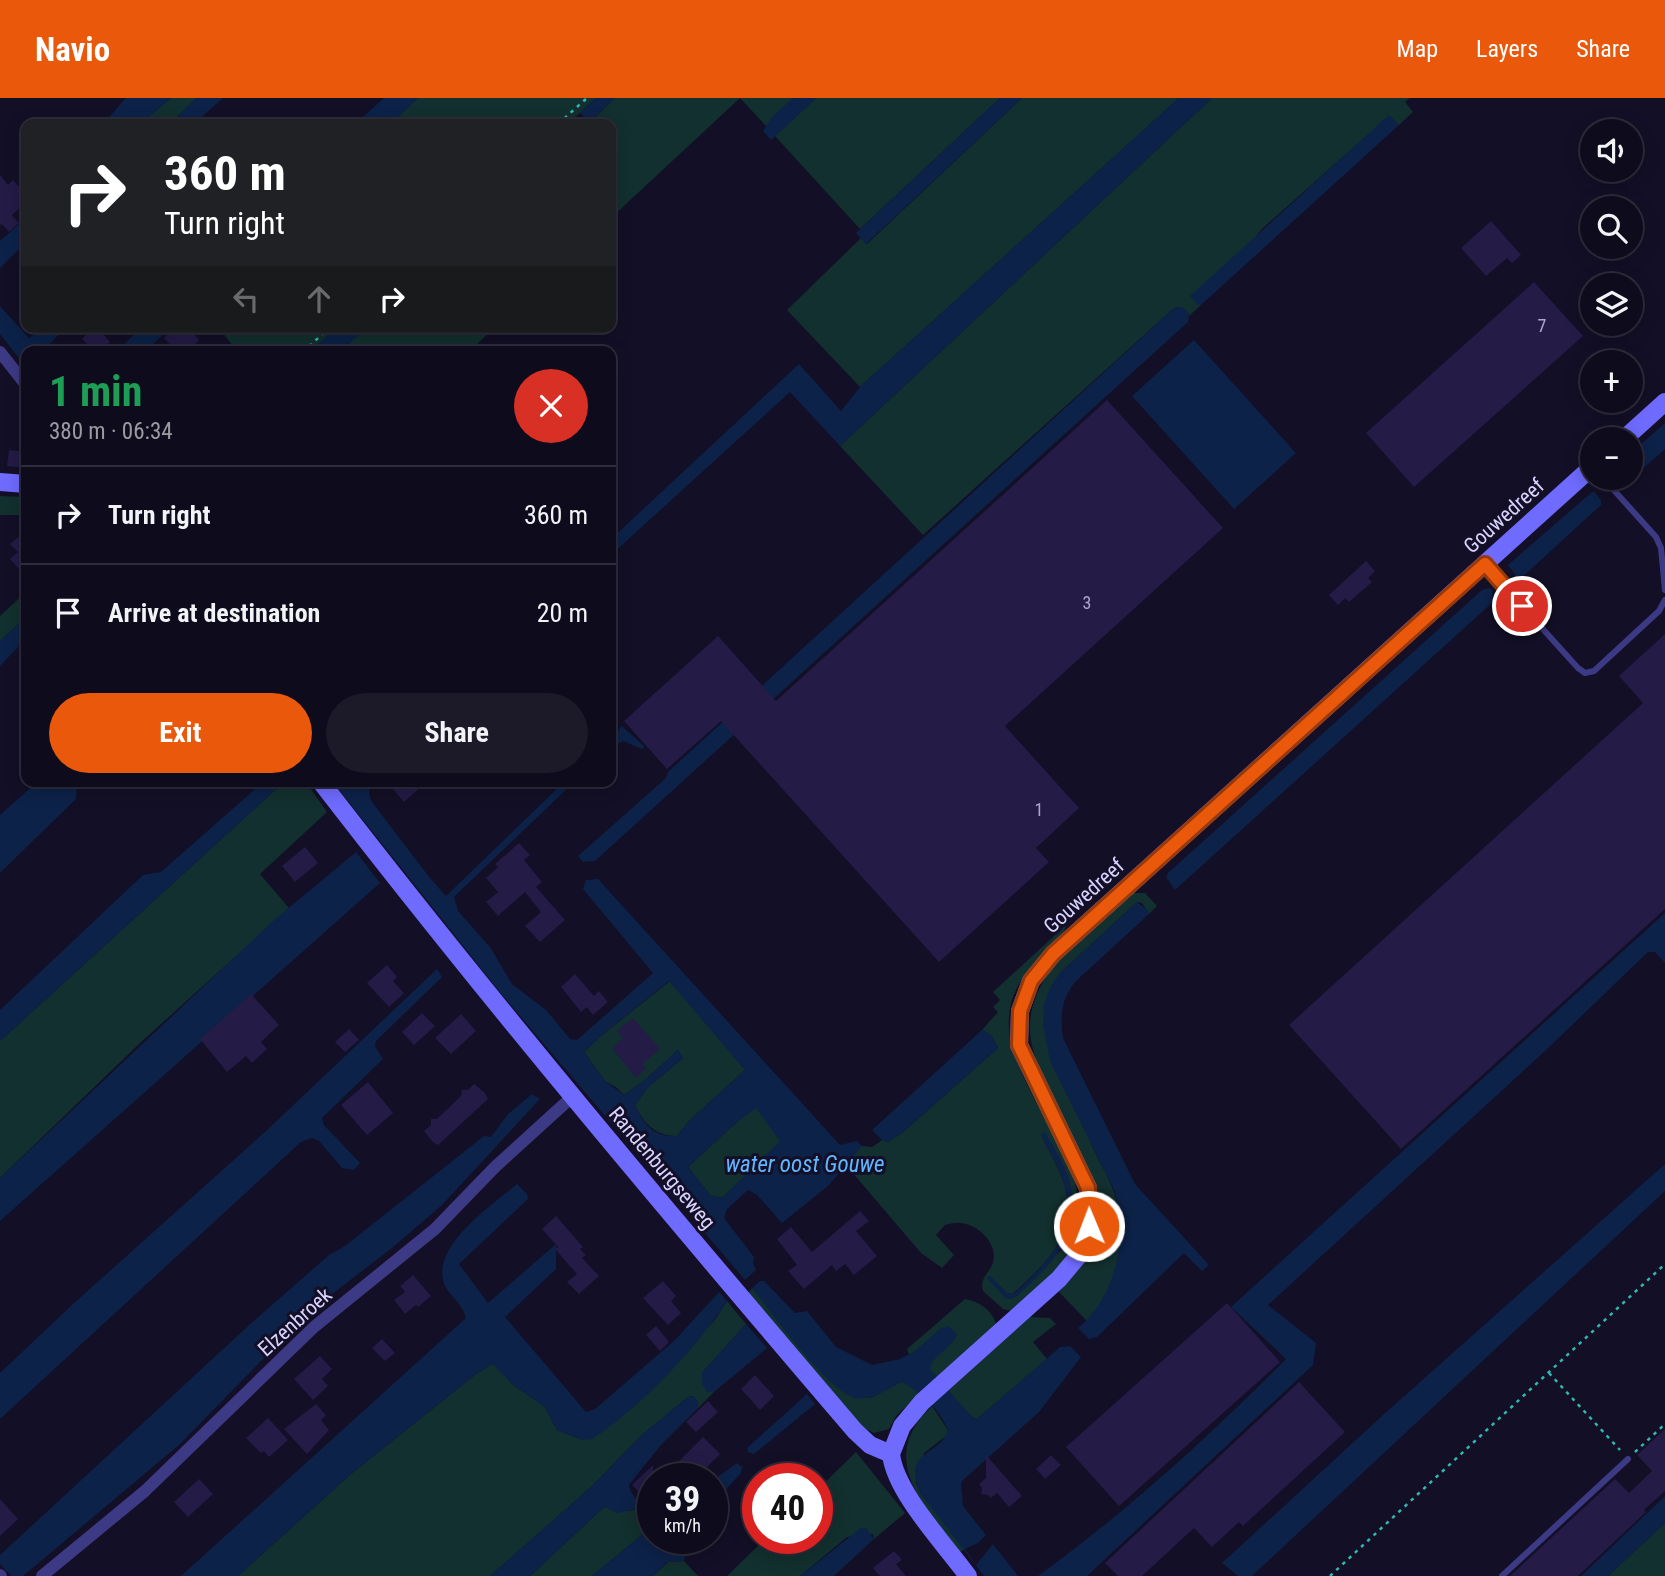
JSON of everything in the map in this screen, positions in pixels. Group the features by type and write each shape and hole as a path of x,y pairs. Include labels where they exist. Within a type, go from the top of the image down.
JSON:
{"street":[{"path":"0,352 21,379"},
{"path":"1637,427 1665,402"},
{"name":"Gouwedreef","path":"891,1454 902,1426 922,1402 1059,1279 1079,1255 1089,1226 1088,1188 1019,1045 1020,1011 1031,981 1053,954 1580,478"},
{"path":"0,482 21,484"},
{"name":"Randenburgseweg","path":"325,787 410,897 573,1096 855,1431 870,1445 891,1454"},
{"name":"Elzenbroek","path":"42,1576 145,1491 314,1327 435,1229 495,1167 573,1096"},
{"path":"891,1454 892,1468 901,1485 968,1576"}],"lane":[{"path":"1614,490 1656,537 1661,548 1665,590"},
{"path":"1485,564 1585,673 1594,671 1603,663 1658,611 1665,600"},
{"path":"1502,1576 1628,1459"}],"path":[{"path":"564,119 587,98"},
{"path":"309,346 324,333"},
{"path":"1330,1576 1665,1264"},
{"path":"1549,1373 1628,1459 1665,1424"}],"green space":[{"path":"171,98 197,98 174,119 146,119"},
{"path":"418,98 596,98 573,119 395,119"},
{"path":"615,98 740,98 616,213 616,119 593,119"},
{"path":"740,98 793,98 766,126"},
{"path":"816,98 1000,98 860,229 775,136"},
{"path":"1022,98 1179,98 860,387 787,310 861,238 867,244"},
{"path":"1212,98 1410,98 1405,102 1413,112 1399,125 1389,116 1263,228 1198,305 1201,305 1189,316 1179,307 1173,309 923,535 840,446"},
{"path":"223,333 331,333 316,346 233,346"},
{"path":"361,333 489,333 475,346 346,346"},
{"path":"0,496 21,497 21,515 0,515"},
{"path":"21,597 21,622 0,641 0,616"},
{"path":"279,787 310,787 327,812 260,874 289,908 139,1044 0,1178 0,1041"},
{"path":"1134,893 1145,893 1157,906 1149,914 1142,903 1137,902 1060,973 1044,1004 1086,1131 1118,1206 1118,1259 1106,1294 1087,1321 1059,1292 1091,1249 1099,1219 1099,1203 1088,1168 1038,1064 1030,1033 1030,1018 1034,1002 1052,967"},
{"path":"1066,925 1057,942 1033,965 1020,983 1011,1003 1009,1027 1018,1065 1073,1176 1079,1219 1074,1241 1062,1263 1045,1283 1012,1311 1003,1309 983,1291 982,1282 992,1266 994,1255 990,1242 980,1231 967,1224 945,1225 936,1235 954,1255 942,1268 921,1253 840,1158 862,1146 872,1147 882,1140 888,1142 902,1133 998,1048 991,1035 982,1030 998,1012 993,1007 1000,1000 993,992","holes":["1041,1134 1069,1179 1070,1228 1061,1250 1011,1299 990,1276 1007,1293 1013,1294 1048,1259 1057,1246 1067,1218 1068,1201 1064,1183"]},
{"path":"670,981 745,1070 690,1120 677,1136 663,1134 652,1128 635,1106 647,1088 683,1058 678,1050 624,1095 605,1081 584,1052"},
{"path":"757,1107 781,1141 722,1198 710,1195 688,1167"},
{"path":"752,1288 827,1377 870,1398 901,1382 916,1389 919,1394 896,1416 889,1429 874,1433 862,1427 748,1293"},
{"path":"965,1299 985,1308 997,1326 936,1378 913,1365 907,1349"},
{"path":"727,1301 746,1324 702,1373 707,1392 714,1392 697,1409 698,1402 693,1396 688,1397 642,1435 591,1487 490,1576 238,1576 351,1474 476,1374 494,1363 512,1384 545,1407 557,1430 583,1440 714,1321"},
{"path":"1030,1317 1050,1318 1056,1324 1033,1342 1047,1359 977,1419 971,1416 948,1391"},
{"path":"932,1406 948,1430 946,1436 924,1453 916,1483 921,1494 965,1549 960,1552 921,1500 907,1463 907,1445 915,1426"},
{"path":"856,1452 905,1513 874,1539 873,1534 847,1537 833,1549 833,1474"},
{"path":"604,1507 629,1511 637,1509 637,1539 592,1576 530,1576"},
{"path":"1665,1523 1665,1576 1608,1576"},
{"path":"750,1554 827,1554 800,1576 727,1576"},
{"path":"684,1561 698,1576 653,1576 668,1562"}],"water":[{"path":"126,98 171,98 146,119 107,119"},
{"path":"197,98 223,98 200,119 174,119"},
{"path":"384,98 418,98 395,119 361,119"},
{"path":"596,98 615,98 593,119 585,119 580,113"},
{"path":"793,98 816,98 771,140 763,131 772,117"},
{"path":"1000,98 1022,98 866,244 856,233"},
{"path":"1179,98 1212,98 840,446 790,392 616,550 616,534 799,364 841,411 860,387"},
{"path":"1389,115 1399,125 1198,305 1190,296"},
{"path":"21,222 21,247 0,268 0,241"},
{"path":"0,306 21,329 21,333 29,338 36,333 60,333 48,346 21,346 21,361 0,334"},
{"path":"1183,307 1189,314 1188,322 595,861 583,862 578,856 666,778 668,772 1173,309"},
{"path":"136,333 165,333 151,346 122,346"},
{"path":"331,333 361,333 346,346 316,346"},
{"path":"1194,340 1296,453 1234,509 1132,396"},
{"path":"1665,423 1665,449 1643,469 1643,442"},
{"path":"1592,492 1601,500 1601,505 1519,580 1508,565"},
{"path":"1482,590 1492,590 1493,602 1175,890 1166,877 1168,873"},
{"path":"21,622 21,644 0,666 0,641"},
{"path":"622,726 645,747 642,749 623,741 616,745 616,732"},
{"path":"31,787 77,787 76,799 0,873 0,815"},
{"path":"257,787 279,787 0,1041 0,1010 143,875 161,872"},
{"name":"water oost Gouwe","path":"337,787 371,787 369,791 373,803 446,896 559,787 569,787 454,897 458,911 490,947 512,984 546,1010 570,1039 577,1040 653,973 583,889 586,880 598,879 840,1145 857,1141 862,1146 828,1186 782,1223 757,1195 748,1190 727,1209 724,1218 754,1257 756,1270 745,1280 503,996","holes":["669,981 745,1070 690,1120 677,1136 669,1136 651,1128 635,1106 647,1088 683,1058 678,1050 624,1095 605,1081 584,1052","756,1108 780,1141 722,1198 710,1195 688,1167"]},
{"path":"356,852 380,883 0,1221 0,1178 273,921"},
{"path":"1137,902 1148,910 1149,914 1070,989 1063,1009 1063,1038 1135,1184 1209,1265 1202,1271 1184,1253 1097,1337 1089,1339 1078,1328 1095,1310 1113,1275 1119,1249 1119,1219 1115,1192 1050,1061 1043,1024 1044,1004 1060,973"},
{"path":"1665,913 1665,963 1655,952 1648,952 1545,1051 1268,1305 1316,1343 1313,1365 1087,1576 1038,1576 1166,1473 1286,1359 1231,1307"},
{"path":"437,969 442,977 376,1041 375,1046 383,1059 322,1118 324,1125 360,1163 354,1170 342,1168 319,1141 312,1138 301,1142 0,1419 0,1373 266,1131"},
{"path":"982,1030 991,1035 998,1048 902,1133 888,1142 872,1130"},
{"path":"532,1094 540,1099 442,1205 392,1248 309,1312 179,1445 23,1576 11,1576 0,1564 0,1555 247,1327 329,1255 345,1246 484,1136 491,1137 508,1114"},
{"path":"1045,1132 1069,1180 1073,1199 1069,1232 1042,1272 1017,1296 1005,1298 987,1278 990,1276 1007,1293 1014,1294 1048,1259 1057,1246 1067,1218 1068,1201 1064,1183 1041,1134"},
{"path":"1665,1164 1665,1191 1252,1576 1238,1576 1222,1563 1383,1415"},
{"path":"517,1184 527,1194 528,1199 459,1264 488,1303 556,1244 556,1269 505,1317 586,1412 595,1409 674,1341 719,1292 727,1301 666,1377 629,1411 592,1439 583,1440 557,1430 545,1407 512,1384 493,1364 476,1374 351,1474 238,1576 181,1576 466,1318 445,1286 442,1271 446,1257 466,1228"},
{"path":"764,1281 795,1313 807,1311 836,1347 872,1365 900,1359 915,1351 941,1328 949,1326 957,1334 955,1339 935,1359 930,1369 971,1416 977,1419 1060,1347 1070,1346 1081,1357 1039,1412 961,1482 963,1506 1018,1576 984,1576 921,1494 915,1469 918,1461 944,1439 948,1430 934,1408 922,1395 901,1382 868,1398 856,1398 845,1393 816,1367 752,1288"},
{"path":"746,1324 767,1348 714,1392 707,1392 702,1384 702,1373"},
{"path":"807,1394 815,1404 754,1454 748,1452 747,1448"},
{"path":"693,1396 698,1402 697,1409 646,1463 637,1463 637,1475 629,1485 637,1502 637,1509 618,1513 604,1507 530,1576 490,1576 591,1487 642,1435 688,1397"},
{"path":"737,1463 742,1467 741,1473 728,1487 728,1469"},
{"path":"1665,1496 1665,1523 1608,1576 1581,1576"},
{"path":"861,1528 866,1528 874,1539 834,1576 800,1576 828,1554 833,1554 833,1550"},
{"path":"637,1539 637,1554 686,1554 684,1561 667,1562 653,1576 592,1576"}],"pier":[{"path":"986,1535 993,1544 976,1565 965,1549 978,1543"}],"building":[{"path":"0,175 8,185 13,180 21,189 21,207 12,215 19,223 9,232 0,225"},
{"path":"1491,221 1521,255 1512,263 1507,258 1486,276 1461,248"},
{"path":"1534,282 1580,333 1580,336 1583,336 1414,487 1366,433"},
{"path":"88,333 102,333 110,342 106,346 88,346 82,339"},
{"path":"170,333 193,333 199,340 193,346 171,346 164,338"},
{"path":"1107,400 1223,528 1005,726 1079,808 1036,848 1049,862 939,962 721,721 667,769 624,721 718,636 776,701"},
{"path":"9,450 21,451 21,467 7,466"},
{"path":"21,535 21,571 10,559 18,552 10,544"},
{"path":"1366,561 1375,571 1368,578 1372,582 1349,602 1345,598 1338,605 1329,595"},
{"path":"1665,634 1665,909 1401,1149 1289,1025 1643,703 1619,676"},
{"path":"393,787 420,787 404,802"},
{"path":"519,843 530,855 524,860 542,882 536,887 565,920 540,942 525,926 541,912 525,892 498,916 486,902 498,892 486,878 498,867 495,864"},
{"path":"305,847 318,863 295,882 282,866"},
{"path":"387,965 397,977 393,981 404,993 389,1007 367,983"},
{"path":"575,974 594,996 599,991 608,1002 593,1015 587,1007 581,1012 561,987"},
{"path":"251,994 279,1025 261,1042 267,1049 252,1063 246,1056 227,1072 200,1039"},
{"path":"422,1013 435,1026 414,1045 402,1032"},
{"path":"461,1014 476,1031 451,1054 435,1038"},
{"path":"633,1018 660,1049 642,1064 646,1069 636,1078 612,1048 623,1038 617,1031"},
{"path":"349,1029 359,1040 345,1052 335,1042"},
{"path":"368,1082 393,1113 367,1135 341,1105"},
{"path":"474,1084 488,1099 438,1145 433,1142 424,1131 431,1125 431,1119 437,1119 461,1096 462,1090 468,1090"},
{"path":"860,1211 869,1221 856,1231 877,1256 854,1275 845,1264 836,1271 832,1265 804,1289 788,1271 797,1265 777,1239 791,1227 812,1252"},
{"path":"556,1216 583,1247 580,1249 586,1255 582,1258 599,1276 579,1294 567,1282 577,1274 542,1229"},
{"path":"413,1275 431,1296 405,1314 394,1300 405,1292 400,1286"},
{"path":"663,1281 676,1296 671,1301 681,1313 668,1325 643,1298"},
{"path":"1227,1303 1280,1362 1119,1506 1066,1447"},
{"path":"656,1326 669,1342 660,1351 646,1335"},
{"path":"382,1339 395,1353 385,1361 372,1348"},
{"path":"320,1356 332,1369 322,1379 328,1386 313,1400 294,1379"},
{"path":"755,1375 774,1396 760,1410 741,1389"},
{"path":"1299,1382 1345,1432 1243,1526 1239,1522 1212,1547 1194,1528 1142,1576 1118,1576 1105,1563"},
{"path":"708,1401 718,1412 696,1432 686,1422"},
{"path":"316,1404 326,1415 321,1420 329,1430 307,1454 284,1429"},
{"path":"268,1418 288,1440 269,1457 246,1438"},
{"path":"1665,1429 1665,1491 1644,1510 1646,1512 1578,1576 1510,1576 1615,1479 1629,1493 1652,1471 1637,1455"},
{"path":"703,1437 720,1454 711,1463 679,1461"},
{"path":"986,1455 1022,1496 1009,1507 997,1493 991,1498 981,1494 982,1488 979,1484 986,1478"},
{"path":"1051,1455 1061,1465 1045,1479 1036,1469"},
{"path":"199,1479 213,1494 188,1517 174,1502"},
{"path":"0,1499 18,1519 0,1536"},
{"path":"894,1551 902,1560 896,1564 906,1576 880,1576 873,1568"}],"route":[{"path":"1089,1226 1088,1188 1019,1045 1020,1011 1031,981 1053,954 1485,564 1522,606"}]}
